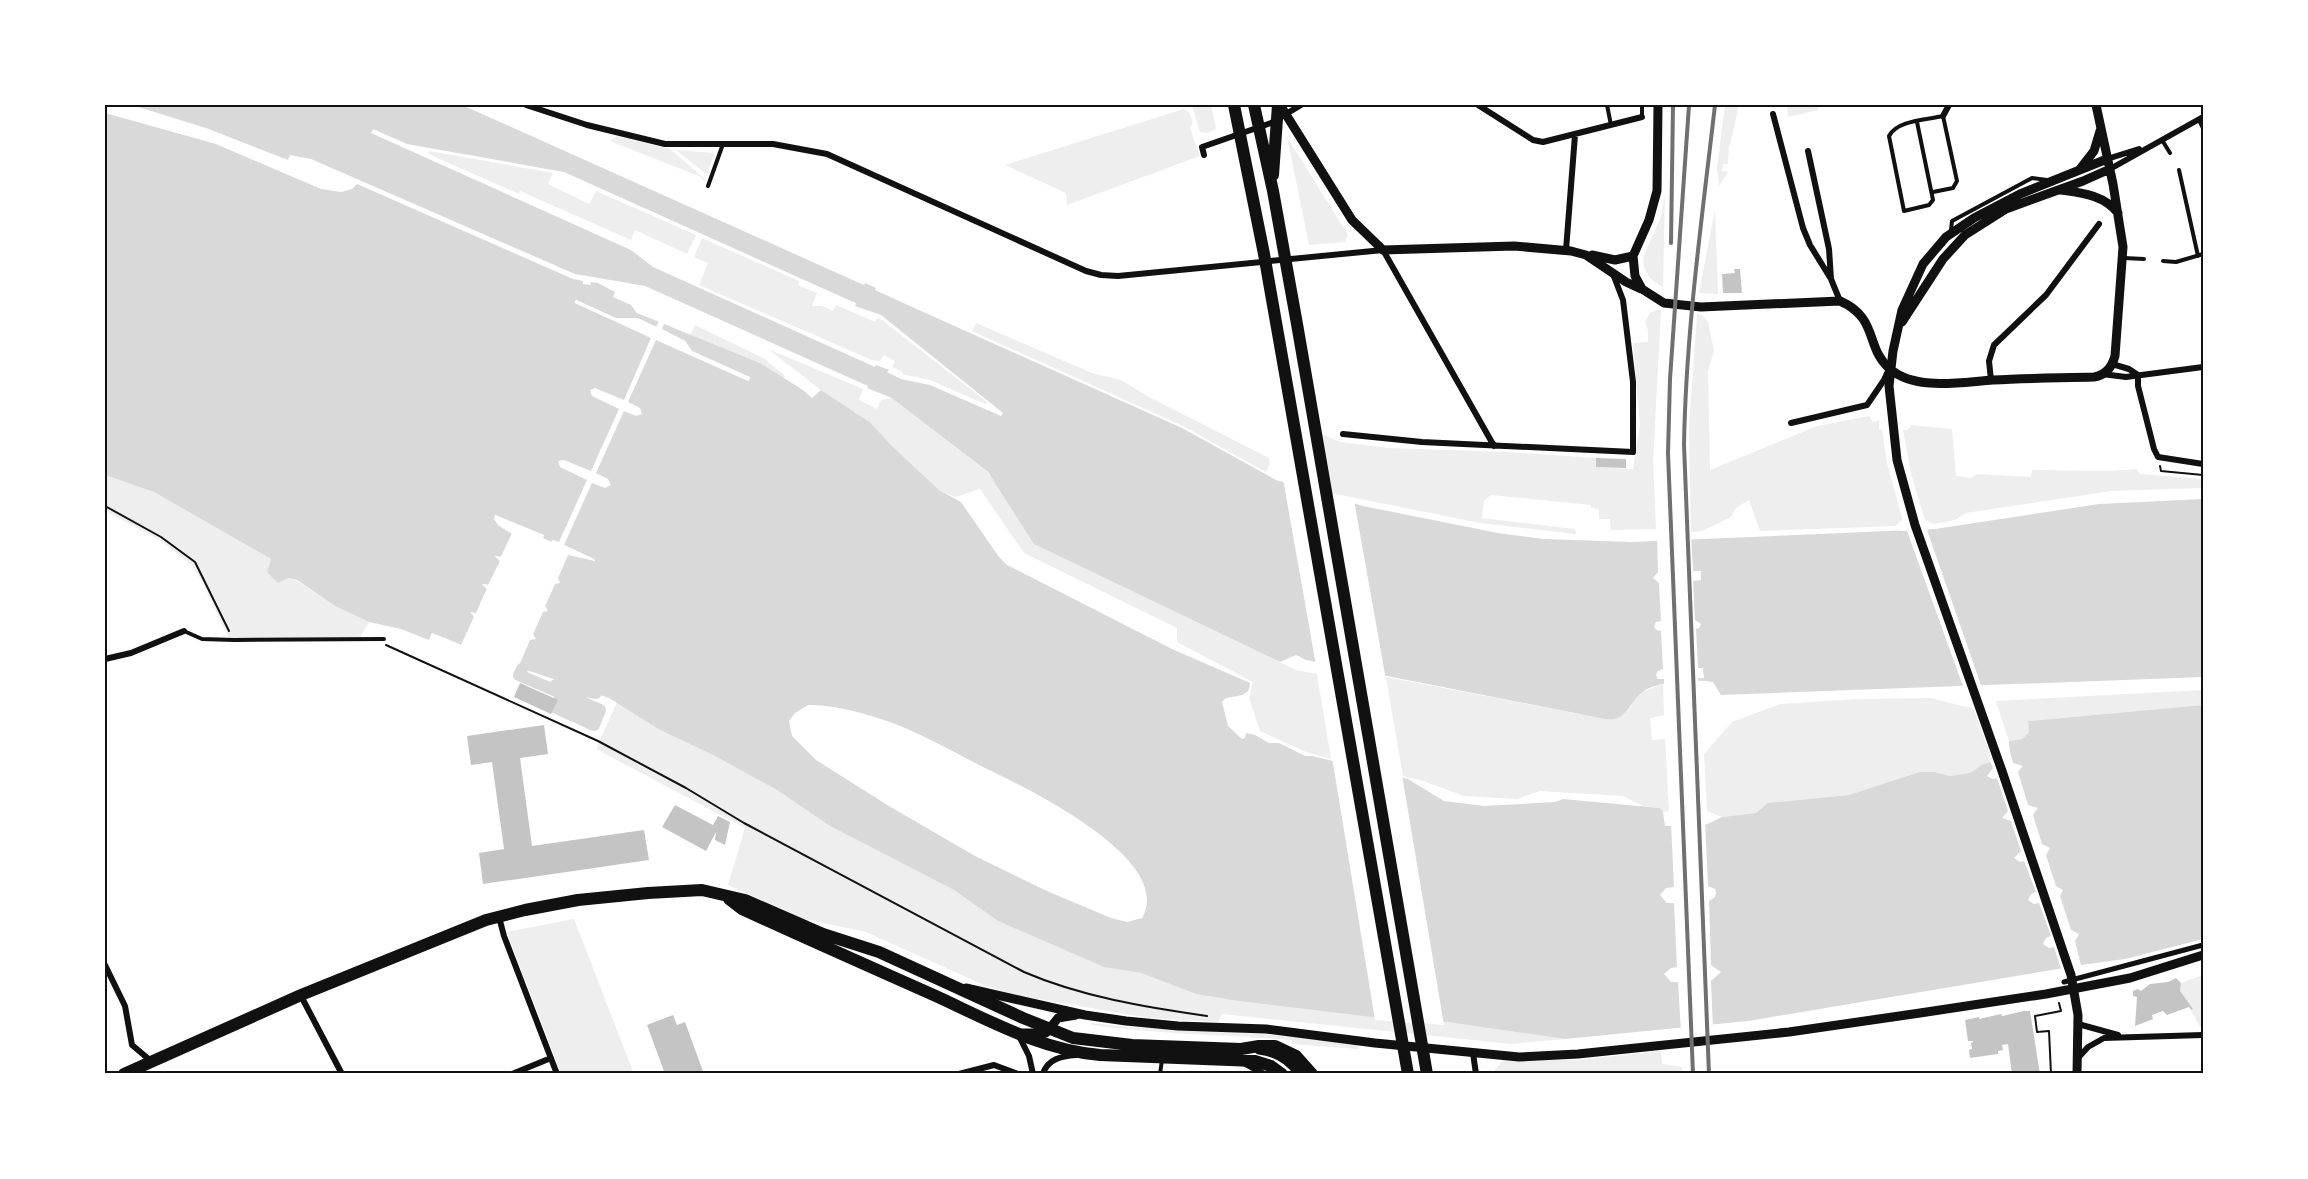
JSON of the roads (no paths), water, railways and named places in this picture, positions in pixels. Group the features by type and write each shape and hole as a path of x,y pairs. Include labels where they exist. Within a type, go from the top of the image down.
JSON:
{"main road":[{"path":"1234,105 1266,266 1407,1074"},
{"path":"1254,105 1273,191 1297,324 1427,1074"},
{"path":"1273,191 1281,108"},
{"path":"124,1074 301,995 499,916 569,901 648,893 702,891 745,900 823,934 879,952 1072,1038 1240,1055 1277,1069 1282,1074"},
{"path":"726,896 742,909 1018,1033 1060,1048 1088,1054 1162,1058 1240,1055 1267,1046 1284,1049 1302,1062 1312,1074"}],"street":[{"path":"526,105 587,125 665,144 773,144 826,154 1086,271 1101,275 1118,276 1383,249 1514,246 1566,250 1615,260 1633,256"},
{"path":"1204,155 1202,147 1271,123 1281,108 1302,105"},
{"path":"1478,105 1533,140 1543,142 1642,117"},
{"path":"1642,289 1635,276 1633,256 1652,214 1657,191 1658,105"},
{"path":"1943,116 1948,105"},
{"path":"2096,105 2122,233 2115,356 2111,366 2102,374"},
{"path":"1281,108 1352,220 1383,249 1494,446"},
{"path":"1773,114 1803,228 1810,245 1831,279 1840,301"},
{"path":"1900,326 1927,281 1956,243 1990,217 2061,190 2201,118"},
{"path":"2079,170 2094,151 2101,129"},
{"path":"1566,250 1575,135"},
{"path":"1808,151 1829,249 1831,279"},
{"path":"2077,1074 2078,1024 2071,975 1915,525 1894,440 1889,392 1891,362 1902,310 1923,264 1948,235 2004,202 2050,181 2079,170 2109,164"},
{"path":"2061,190 2100,199 2112,206 2118,213"},
{"path":"1991,380 1989,361 1994,345 2046,295 2099,224"},
{"path":"1586,255 1664,303 1701,307 1840,301 1863,316 1889,368 1904,377 1927,382 2052,379 2102,374 2126,377 2203,367"},
{"path":"1343,434 1422,442 1633,452 1633,382 1623,300 1613,273"},
{"path":"2111,366 2129,369 2138,375"},
{"path":"1791,423 1867,405 1884,380 1889,368"},
{"path":"2138,375 2138,386 2158,457 2203,464"},
{"path":"105,659 130,653 184,632"},
{"path":"499,916 504,936 557,1074"},
{"path":"2064,982 2203,945"},
{"path":"952,984 1085,1015 1150,1024 1289,1031 1375,1043 1519,1057 1578,1054 1790,1032 2046,994 2130,978 2203,955"},
{"path":"105,965 125,1006 132,1045 151,1061"},
{"path":"301,995 342,1074"},
{"path":"1033,1074 1029,1056 1018,1033 1043,1033 1050,1029 1058,1018 1085,1015"},
{"path":"2078,1024 2125,1036"},
{"path":"2078,1058 2097,1041 2104,1038 2203,1035"},
{"path":"1240,1055 1264,1051 1279,1055 1299,1074"},
{"path":"1473,1053 1476,1074"},
{"path":"1043,1074 1047,1065 1055,1059 1088,1054"},
{"path":"1240,1055 1264,1074"},
{"path":"512,1074 551,1058"},
{"path":"959,1074 994,1065 1018,1074"}],"lane":[{"path":"1607,105 1611,126"},
{"path":"1642,105 1642,117"},
{"path":"1917,122 1933,200 1929,205 1904,211 1889,135 1892,129 1900,125 1943,116 1957,181 1953,188 1933,192"},
{"path":"2201,118 2203,128"},
{"path":"2161,139 2170,153"},
{"path":"708,186 723,144"},
{"path":"2179,170 2198,256"},
{"path":"2163,261 2176,262 2203,254"},
{"path":"2122,258 2144,259"},
{"path":"184,632 202,639 384,639"},
{"path":"1160,1074 1162,1058"}],"waterway":[{"path":"522,669 519,675 600,710 598,715 560,698 558,703 596,720 594,725 554,707"},
{"path":"556,685 596,693"}],"railway":[{"path":"1671,243 1673,105"},
{"path":"1689,105 1670,379 1668,453 1693,1074"},
{"path":"1709,1074 1684,445 1691,317 1715,105"}]}
